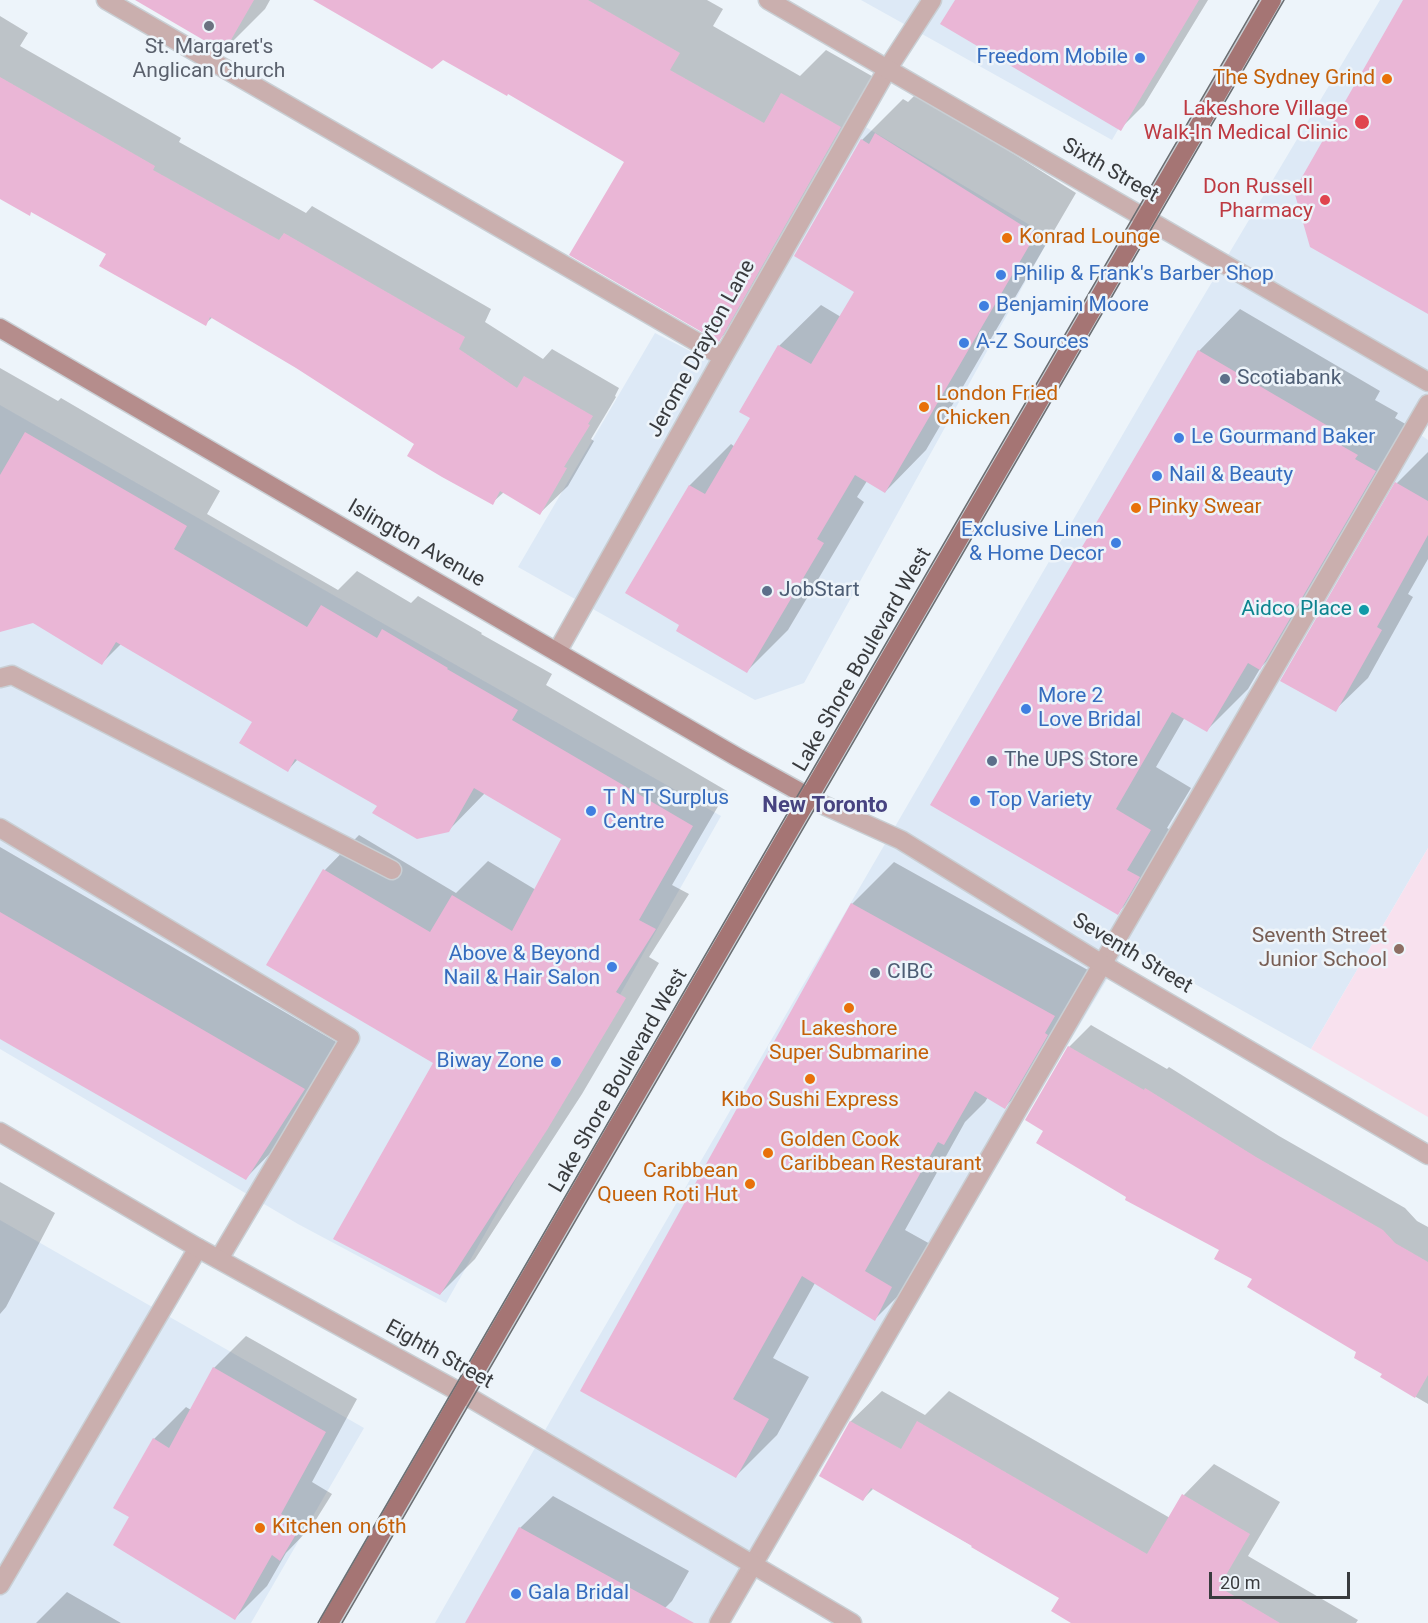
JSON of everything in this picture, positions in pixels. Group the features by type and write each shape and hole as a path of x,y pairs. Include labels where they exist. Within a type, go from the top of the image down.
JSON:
{"main road":[{"name":"Lake Shore Boulevard West","path":"329,1623 1272,0"},
{"name":"Islington Avenue","path":"0,328 809,797"}],"street":[{"path":"106,0 723,357"},
{"name":"Sixth Street","path":"768,0 1428,382"},
{"name":"Jerome Drayton Lane","path":"557,652 888,69 932,0"},
{"path":"719,1623 1428,404"},
{"path":"0,678 12,675 392,870"},
{"name":"Seventh Street","path":"809,797 901,840 1102,964 1428,1155"},
{"path":"0,828 350,1038 219,1259"},
{"name":"Eighth Street","path":"0,1132 198,1248 462,1394 852,1623"},
{"path":"0,1585 198,1248"}],"shaded area":[{"path":"861,0 1193,0 1112,140"},
{"path":"1380,0 1428,0 1428,392 1408,426 1428,440 1428,848 1311,1049 1127,946 721,1623 435,1623 1184,329"},
{"path":"859,123 1050,237 804,683 755,700 518,567 655,333 721,367"},
{"path":"0,405 721,816 446,1303 298,1224 0,1049"},
{"name":"Seventh Street Junior School","path":"1428,848 1428,1117 1311,1049"},
{"path":"0,1220 364,1428 251,1623 0,1623"}],"building":[{"name":"St. Margaret's Anglican Church","path":"135,0 254,0 224,52"},
{"path":"313,0 588,0 680,53 670,70 764,123 781,93 841,127 719,342 569,255 624,162 508,94 507,96 443,60 432,69"},
{"path":"955,0 1199,0 1121,131 940,24"},
{"path":"1403,0 1428,0 1428,314 1310,247 1294,191"},
{"path":"0,77 155,166 153,170 279,240 284,233 465,337 459,349 517,388 524,376 593,416 540,515 500,491 493,505 442,477 407,456 414,444 296,368 210,317 206,326 99,266 106,254 31,212 30,216 0,199"},
{"path":"875,133 1036,234 885,493 855,475 817,539 824,543 747,673 676,631 679,625 625,593 689,485 705,494 750,418 739,412 778,345 811,364 854,292 794,256 861,139 869,144"},
{"path":"1198,350 1340,433 1335,442 1358,455 1355,459 1376,471 1260,670 1248,663 1207,732 1172,712 1116,809 1151,830 1127,870 1140,877 1118,915 930,805"},
{"path":"25,432 187,526 174,549 307,627 321,605 377,638 382,629 518,710 512,720 693,826 639,920 656,929 616,992 626,998 547,1130 440,1295 333,1239 433,1063 266,965 323,869 430,932 452,895 512,931 561,839 474,788 449,832 417,839 372,813 377,806 295,759 288,772 239,743 252,722 116,642 102,665 33,623 0,632 0,475"},
{"name":"Aidco Place","path":"1395,482 1428,501 1428,535 1377,627 1382,630 1336,712 1280,681"},
{"path":"851,903 1055,1016 1045,1033 1048,1035 1005,1109 975,1091 944,1145 938,1142 865,1271 892,1287 875,1321 802,1276 733,1399 769,1419 736,1478 580,1391"},
{"path":"0,912 305,1089 246,1180 0,1039"},
{"path":"1068,1046 1144,1090 1145,1088 1256,1157 1383,1230 1395,1243 1428,1262 1428,1375 1415,1398 1380,1377 1382,1374 1354,1358 1356,1352 1247,1287 1252,1279 1214,1259 1219,1250 1125,1200 1126,1197 1036,1143 1043,1131 1025,1120"},
{"path":"213,1367 326,1432 281,1514 301,1526 280,1561 272,1555 235,1620 113,1545 129,1517 113,1508 153,1438 169,1448"},
{"path":"850,1421 901,1449 917,1421 1147,1554 1182,1494 1250,1534 1219,1587 1280,1623 1071,1623 1051,1611 1059,1598 972,1546 871,1488 863,1501 819,1476"},
{"path":"519,1527 694,1623 465,1623"}],"tram line":[{"path":"318,1623 1259,0"},
{"path":"342,1623 1284,0"}],"place":[{"name":"St. Margaret's Anglican Church","path":"209,26"},
{"name":"Freedom Mobile","path":"1140,58"},
{"name":"The Sydney Grind","path":"1387,79"},
{"name":"Lakeshore Village Walk-In Medical Clinic","path":"1362,122"},
{"name":"Don Russell Pharmacy","path":"1325,200"},
{"name":"Konrad Lounge","path":"1007,238"},
{"name":"Philip & Frank's Barber Shop","path":"1001,275"},
{"name":"Benjamin Moore","path":"984,306"},
{"name":"A-Z Sources","path":"964,343"},
{"name":"Scotiabank","path":"1225,379"},
{"name":"London Fried Chicken","path":"924,407"},
{"name":"Le Gourmand Baker","path":"1179,438"},
{"name":"Nail & Beauty","path":"1157,476"},
{"name":"Pinky Swear","path":"1136,508"},
{"name":"Exclusive Linen & Home Decor","path":"1116,543"},
{"name":"JobStart","path":"767,591"},
{"name":"Aidco Place","path":"1364,610"},
{"name":"More 2 Love Bridal","path":"1026,709"},
{"name":"The UPS Store","path":"992,761"},
{"name":"Top Variety","path":"975,801"},
{"name":"T N T Surplus Centre","path":"591,811"},
{"name":"Seventh Street Junior School","path":"1399,949"},
{"name":"Above & Beyond Nail & Hair Salon","path":"612,967"},
{"name":"CIBC","path":"875,973"},
{"name":"Lakeshore Super Submarine","path":"849,1008"},
{"name":"Biway Zone","path":"556,1062"},
{"name":"Kibo Sushi Express","path":"810,1079"},
{"name":"Golden Cook Caribbean Restaurant","path":"768,1153"},
{"name":"Caribbean Queen Roti Hut","path":"750,1184"},
{"name":"Kitchen on 6th","path":"260,1528"},
{"name":"Gala Bridal","path":"516,1594"}],"district":[{"name":"New Toronto","path":"825,806"}]}
